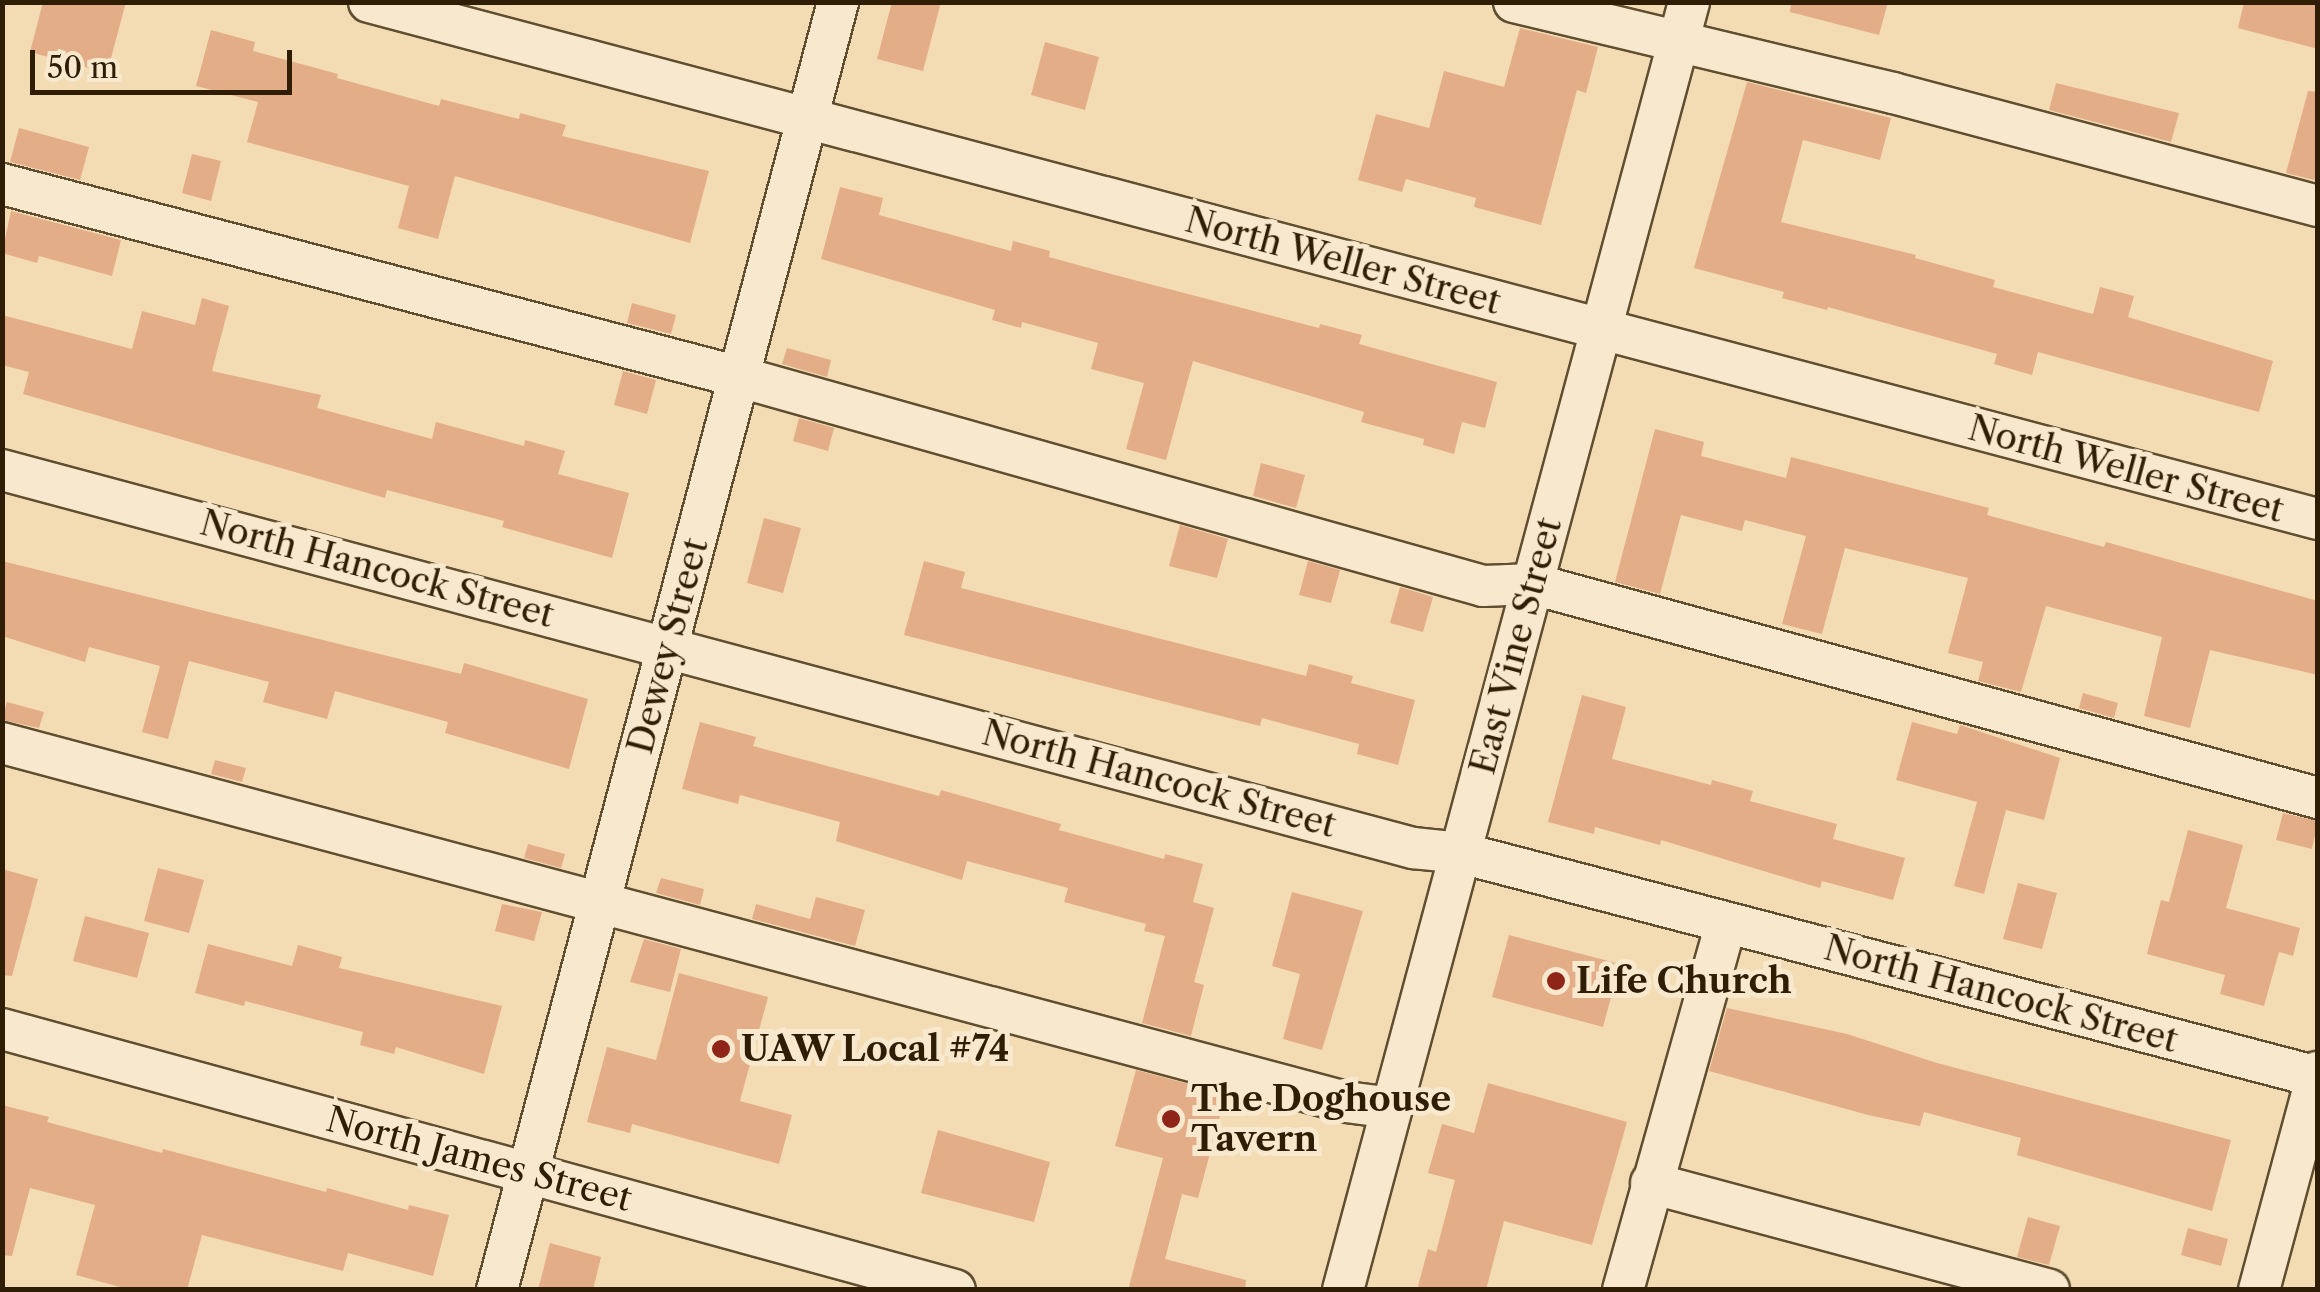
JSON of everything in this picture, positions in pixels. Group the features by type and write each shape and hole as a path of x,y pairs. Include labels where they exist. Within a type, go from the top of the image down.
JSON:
{"street":[{"name":"North Weller Street","path":"369,2 2318,519"},
{"name":"Dewey Street","path":"497,1290 838,2"},
{"path":"1514,2 1630,33 1684,21 2318,206"},
{"name":"East Vine Street","path":"1343,1290 1684,21"},
{"path":"2,184 740,377 1483,586 1533,584 2318,798"},
{"name":"North Hancock Street","path":"2,470 1414,848 1461,854 2317,1075"},
{"path":"2,743 1346,1102 1392,1108"},
{"path":"1623,1290 1726,923"},
{"name":"North James Street","path":"2,1029 954,1290"},
{"path":"2258,1290 2317,1075"},
{"path":"1651,1183 2049,1290"}],"building":[{"path":"43,2 126,2 107,73 30,52"},
{"path":"892,2 941,2 923,71 877,59"},
{"path":"1791,2 1888,2 1879,35 1790,12"},
{"path":"2244,2 2318,2 2318,49 2238,28"},
{"path":"1520,28 1598,47 1586,93 1577,90 1541,225 1474,207 1476,198 1406,179 1402,192 1358,180 1376,114 1429,128 1444,71 1504,87"},
{"path":"211,30 255,42 253,51 338,74 337,78 439,106 441,99 519,119 520,113 566,125 562,136 709,171 690,243 455,176 438,239 398,228 409,186 247,142 258,102 196,86"},
{"path":"1045,42 1099,57 1085,110 1031,95"},
{"path":"1747,82 1891,118 1880,160 1803,140 1781,222 1916,255 1915,258 1995,280 1993,287 2093,314 2100,287 2134,296 2128,317 2273,361 2259,412 2038,352 2032,375 1994,364 1997,354 1782,298 1784,292 1694,268"},
{"path":"2056,83 2179,113 2171,142 2049,110"},
{"path":"2308,91 2318,92 2318,181 2286,173"},
{"path":"19,128 89,147 80,180 10,162"},
{"path":"192,154 221,161 211,201 182,193"},
{"path":"840,187 883,198 879,215 1011,251 1013,241 1050,251 1049,257 1111,274 1319,328 1320,324 1362,335 1359,344 1497,382 1485,428 1462,422 1454,454 1423,445 1424,439 1361,422 1364,412 1193,361 1166,460 1126,449 1144,383 1091,369 1098,343 1022,322 1021,328 992,320 995,310 821,259"},
{"path":"11,211 121,240 112,276 39,256 37,263 2,253"},
{"path":"202,298 229,306 212,371 321,395 317,408 432,439 436,422 524,446 525,440 565,451 558,474 629,493 612,558 502,527 504,521 387,490 385,498 23,394 29,372 2,365 2,315 132,349 142,311 195,325"},
{"path":"632,303 676,315 671,334 627,323"},
{"path":"787,348 831,360 827,377 782,364"},
{"path":"623,371 656,380 647,414 614,405"},
{"path":"799,418 834,428 828,451 793,441"},
{"path":"1655,429 1704,442 1701,456 1786,478 1791,457 1989,508 1987,515 2104,547 2106,542 2318,601 2318,675 2210,650 2190,728 2144,716 2162,637 2046,606 2021,692 1978,681 1983,662 1948,653 1968,578 1845,548 1822,634 1782,624 1806,536 1745,520 1742,531 1681,515 1660,594 1615,582"},
{"path":"1261,463 1305,475 1296,508 1253,496"},
{"path":"764,518 801,528 783,593 747,583"},
{"path":"1180,525 1228,539 1217,578 1169,566"},
{"path":"2,561 461,674 464,663 588,699 569,769 445,733 448,722 335,691 327,719 263,702 269,682 189,661 168,739 142,732 160,666 89,647 85,662 2,636"},
{"path":"924,561 965,572 961,588 1306,676 1309,664 1353,676 1351,683 1415,700 1398,765 1357,754 1359,744 1262,718 1260,726 904,635"},
{"path":"1308,561 1340,570 1331,603 1299,595"},
{"path":"1400,587 1433,597 1423,632 1390,623"},
{"path":"2083,693 2118,703 2114,718 2079,708"},
{"path":"1582,695 1626,707 1612,759 1711,785 1712,780 1753,791 1750,801 1837,824 1833,839 1905,858 1893,900 1822,881 1820,888 1661,840 1660,845 1595,827 1594,834 1548,822"},
{"path":"7,702 44,712 39,728 2,720"},
{"path":"700,722 756,737 753,746 939,796 941,790 1061,824 1059,830 1164,859 1165,854 1203,864 1193,902 1214,908 1194,982 1204,985 1191,1036 1142,1023 1165,936 1144,931 1146,924 1064,902 1068,888 967,861 962,880 836,841 840,822 740,795 738,804 682,789"},
{"path":"1912,722 1957,734 1960,725 2060,758 2044,820 2006,810 1984,894 1954,886 1977,802 1896,780"},
{"path":"215,760 246,768 242,782 211,774"},
{"path":"2283,813 2318,821 2312,849 2276,840"},
{"path":"2188,830 2243,845 2226,908 2300,928 2293,956 2279,952 2264,1006 2220,994 2225,975 2147,954 2161,900 2169,902"},
{"path":"528,844 565,854 561,868 524,858"},
{"path":"158,868 204,880 189,933 144,921"},
{"path":"2,869 38,879 12,976 2,975"},
{"path":"661,878 704,889 700,905 656,893"},
{"path":"2018,883 2057,893 2042,949 2003,939"},
{"path":"1292,892 1363,911 1322,1050 1283,1039 1300,974 1272,966"},
{"path":"816,897 865,910 855,946 752,919 756,904 810,919"},
{"path":"502,904 542,912 534,941 495,931"},
{"path":"85,916 149,933 137,978 73,961"},
{"name":"Life Church","path":"1509,935 1620,964 1603,1027 1492,997"},
{"path":"644,939 681,949 670,992 630,982"},
{"path":"208,944 292,966 298,945 342,957 339,968 502,1006 484,1074 396,1047 394,1054 360,1045 363,1032 245,1001 244,1006 195,993"},
{"name":"UAW Local #74","path":"679,973 768,997 740,1101 792,1115 779,1164 632,1124 630,1133 587,1122 607,1047 656,1060"},
{"path":"1727,1008 1847,1034 1937,1063 2231,1140 2212,1211 2017,1155 2021,1138 1924,1112 1920,1126 1868,1115 1709,1071"},
{"name":"The Doghouse Tavern","path":"1136,1070 1226,1094 1198,1198 1182,1194 1165,1259 1246,1280 1245,1290 1128,1290 1163,1158 1115,1146"},
{"path":"1488,1083 1627,1122 1592,1245 1504,1221 1486,1290 1417,1290 1428,1249 1436,1252 1455,1180 1428,1173 1442,1124 1474,1133"},
{"path":"2,1105 49,1117 47,1122 162,1153 163,1149 326,1192 327,1188 408,1210 409,1205 449,1215 433,1276 348,1253 343,1271 202,1235 187,1290 131,1290 76,1275 95,1205 30,1188 12,1256 2,1255"},
{"path":"938,1130 1050,1162 1034,1222 921,1193"},
{"path":"2028,1217 2060,1226 2049,1265 2017,1257"},
{"path":"2188,1228 2228,1239 2221,1266 2181,1255"},
{"path":"550,1243 601,1257 593,1290 538,1290"}],"place":[{"name":"Life Church","path":"1556,981"},
{"name":"UAW Local #74","path":"721,1049"},
{"name":"The Doghouse Tavern","path":"1171,1119"}]}
